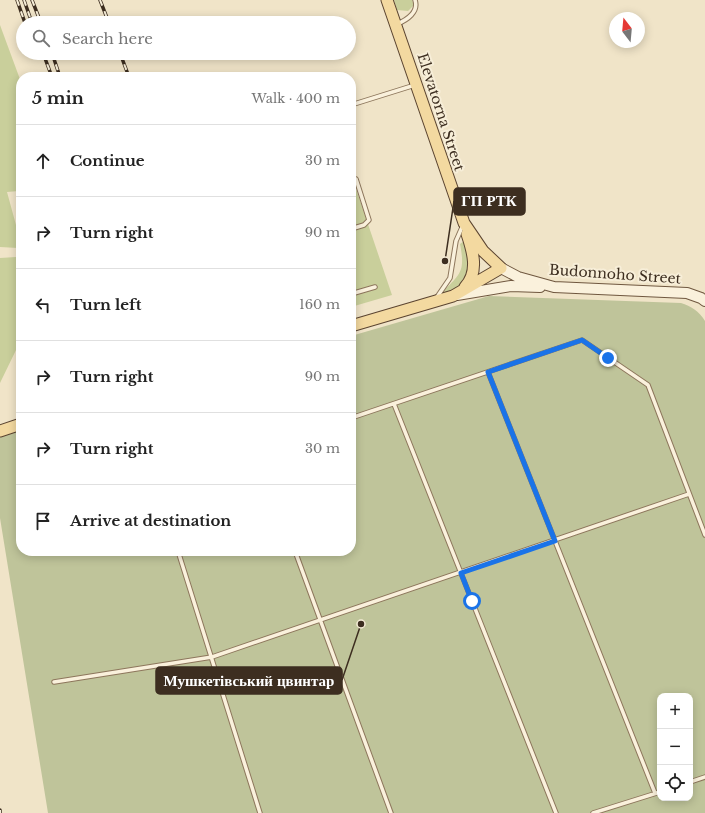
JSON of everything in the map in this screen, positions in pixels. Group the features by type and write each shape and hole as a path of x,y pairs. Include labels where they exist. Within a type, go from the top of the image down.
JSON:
{"main road":[{"name":"Elevatorna Street","path":"387,0 464,223 483,251 501,268"},
{"path":"453,296 467,284 474,271 470,242 464,223"},
{"path":"453,296 501,268"},
{"name":"Budonnoho Street","path":"501,268 518,277 554,287 687,293 702,298 705,301"},
{"path":"356,324 453,296 511,286 554,287"},
{"path":"0,431 16,425"}],"lane":[{"path":"396,24 413,14 416,5 415,0"},
{"path":"356,103 417,85"},
{"path":"356,179 369,220 364,225 356,227"},
{"path":"434,301 447,286 450,278 456,241 464,223"},
{"path":"356,293 375,287"},
{"path":"356,416 582,340 648,385 705,535"},
{"path":"488,372 655,793 593,813"},
{"path":"394,404 556,813"},
{"path":"54,682 212,658 689,494"},
{"path":"180,556 260,813"},
{"path":"296,556 391,813"},
{"path":"693,781 705,777"}],"green space":[{"path":"394,0 412,0 414,5 408,11 397,10"},
{"path":"0,25 17,72 16,72 16,191 7,192 16,225 16,248 0,247"},
{"path":"356,189 392,295 356,306"},
{"path":"464,241 469,259 467,280 450,292 440,295 459,273 462,262 460,244"},
{"path":"16,257 16,350 0,383 0,258"},
{"path":"489,296 681,303 694,309 703,317 705,321 705,813 48,813 0,518 0,436 16,431 16,556 356,556 356,335"}],"railway":[{"path":"17,0 23,16"},
{"path":"24,0 30,16"},
{"path":"32,0 38,16"},
{"path":"100,0 106,16"},
{"path":"46,60 50,72"},
{"path":"54,60 58,72"},
{"path":"123,60 127,72"}],"place":[{"name":"ГП РТК","path":"445,261"},
{"name":"Мушкетівський цвинтар","path":"361,624"}],"route":[{"path":"472,601 461,573 555,541 488,372 569,346 582,340 608,358"}]}
